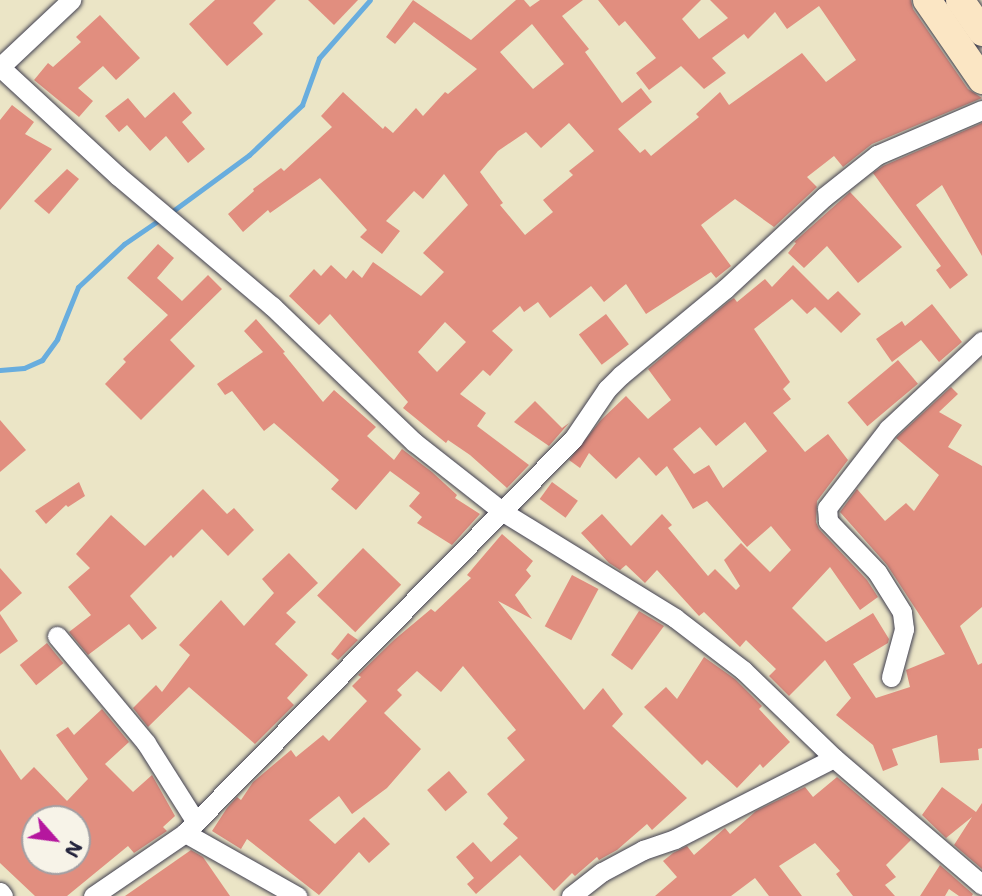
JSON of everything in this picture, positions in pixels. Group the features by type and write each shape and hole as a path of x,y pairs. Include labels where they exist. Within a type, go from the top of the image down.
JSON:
{"main road":[{"path":"927,0 982,80"},
{"path":"960,0 982,32"}],"street":[{"path":"71,0 0,67 118,176 272,306 414,442 503,512 675,618 743,670 834,758 982,885"},
{"path":"93,896 191,827 317,696 573,439 621,375 725,289 842,182 877,155 982,110"},
{"path":"891,677 904,629 902,612 877,572 828,521 827,508 888,429 982,341"},
{"path":"57,636 146,744 191,827 297,896"},
{"path":"571,896 602,872 643,850 675,839 834,758"}],"building":[{"path":"215,0 276,0 253,23 263,34 227,66 189,24"},
{"path":"308,0 358,0 334,25"},
{"path":"413,0 471,40 516,0 524,0 530,7 540,0 583,0 562,16 589,49 585,52 622,103 641,88 652,102 618,129 640,153 645,149 651,156 699,117 696,114 720,92 729,105 802,53 826,82 856,60 819,6 787,29 775,12 748,39 744,34 712,58 726,73 704,89 681,66 649,90 636,73 656,58 625,21 619,26 598,0 701,0 682,19 699,39 728,18 710,0 911,0 913,9 968,89 982,98 872,144 843,167 834,156 807,177 817,187 774,227 735,199 701,225 731,266 716,278 711,272 646,314 626,284 604,302 591,286 550,318 538,302 524,312 520,306 492,331 513,350 490,376 483,370 460,394 486,413 477,426 529,465 507,488 470,455 448,440 446,443 403,408 408,402 330,314 319,325 289,296 314,269 321,276 331,265 346,279 353,270 362,278 373,262 421,296 444,272 423,253 468,205 444,174 423,199 414,191 386,221 400,231 382,254 360,237 367,230 320,178 270,213 268,210 243,232 228,214 254,191 253,189 281,168 284,171 332,127 321,116 343,92 383,129 385,126 393,133 416,108 423,116 445,92 448,94 477,69 414,22 395,44 386,37","holes":["532,24 564,64 533,89 500,52","569,123 594,151 569,171 573,175 543,200 553,212 525,235 500,205 503,203 480,172 498,151 526,132 541,148","445,322 466,342 437,372 418,352"]},
{"path":"100,15 140,58 116,80 103,66 78,88 93,101 79,117 34,80 48,63 53,67 81,42 76,37"},
{"path":"174,92 192,113 182,122 205,149 188,163 166,136 150,151 127,125 119,132 105,116 128,98 145,118"},
{"path":"12,105 34,122 25,134 52,149 0,210 0,120"},
{"path":"982,123 982,256 942,185 916,205 968,275 950,289 936,270 941,266 873,173 883,166"},
{"path":"67,169 79,179 49,214 34,201"},
{"path":"850,192 902,247 858,283 827,246 804,268 788,253 796,243 794,242"},
{"path":"158,244 174,258 157,278 182,301 208,275 222,289 170,340 195,366 141,420 105,384 126,362 123,359 168,315 127,278"},
{"path":"793,265 828,300 838,291 861,314 841,333 815,307 807,314 792,299 754,329 790,382 783,389 791,399 773,413 805,452 828,434 848,460 817,501 816,522 819,529 867,580 878,597 860,610 830,567 792,608 826,642 873,613 889,639 888,643 853,664 876,698 910,687 906,670 945,654 887,565 840,512 857,489 885,521 906,503 914,511 939,475 896,438 951,387 958,394 939,412 962,425 948,447 982,466 982,607 960,626 978,665 982,663 982,748 978,749 979,760 940,763 937,735 892,749 898,765 883,771 873,745 836,715 851,698 825,660 789,696 769,676 776,669 746,640 740,647 704,612 699,616 657,570 645,583 626,565 620,570 609,563 581,533 602,514 631,546 662,514 672,525 668,528 708,576 715,569 736,590 740,586 724,560 741,543 770,572 791,550 771,526 747,547 707,501 693,509 667,466 656,476 639,457 616,479 589,453 580,468 569,460 601,420 626,396 648,419 671,400 648,369 734,298 737,302 765,279 772,287","holes":["745,422 767,451 723,488 709,465 694,474 673,449 700,427 716,446"]},
{"path":"932,304 962,342 939,362 921,340 892,362 876,339 902,321 905,326"},
{"path":"606,314 629,344 602,365 579,334"},
{"path":"256,319 323,402 334,390 376,427 367,436 394,460 402,449 457,495 455,498 480,514 452,545 417,523 422,517 409,506 420,493 390,471 356,510 331,489 339,480 274,423 264,431 232,391 225,395 217,384 263,352 244,331"},
{"path":"898,360 918,384 867,426 847,402"},
{"path":"535,401 562,428 569,423 549,446 514,422"},
{"path":"0,420 26,450 0,472"},
{"path":"79,482 85,496 68,507 66,505 46,524 35,511"},
{"path":"552,482 578,501 566,518 540,499"},
{"path":"203,489 227,514 234,508 254,530 228,556 202,529 130,596 157,628 142,640 129,624 88,655 69,632 91,615 68,587 90,568 76,554 111,515 145,546"},
{"path":"502,534 533,561 526,570 531,576 515,595 532,619 498,601 584,710 603,688 623,714 612,726 687,798 652,830 647,824 617,850 599,860 597,857 575,876 572,873 554,891 520,855 476,894 467,884 474,878 456,857 473,842 491,862 518,838 503,824 508,818 487,794 525,760 507,738 516,730 463,666 441,692 417,671 397,690 402,695 384,713 421,749 387,788 352,814 339,796 309,820 335,844 364,817 390,844 369,863 359,852 319,895 247,839 241,849 212,831 237,797 241,800 253,782 291,750 296,757 323,735 329,741 367,701 352,686 361,677 358,675 394,640 431,609 435,612 471,578 467,575"},
{"path":"363,548 401,585 355,632 317,595"},
{"path":"289,553 318,583 286,613 296,622 275,644 308,675 287,698 294,705 255,744 189,687 148,727 133,708 156,685 162,692 190,655 179,645 221,600 244,626 274,593 262,579"},
{"path":"0,568 22,593 0,612"},
{"path":"572,575 598,589 571,640 545,626"},
{"path":"639,611 664,626 632,670 611,655"},
{"path":"0,614 18,641 0,654"},
{"path":"348,633 358,640 338,660 331,654"},
{"path":"47,643 63,663 36,685 20,665"},
{"path":"704,657 735,679 762,706 759,709 790,742 763,768 760,764 737,788 707,760 702,765 644,707 666,687 677,699"},
{"path":"102,709 129,742 105,764 133,792 152,775 175,816 163,827 167,831 134,853 128,846 67,896 35,896 0,863 0,749 21,780 34,767 67,801 88,779 56,735 68,727 74,735"},
{"path":"449,771 467,792 445,811 427,790"},
{"path":"837,777 911,840 886,865 896,877 885,885 895,896 853,896 836,874 840,871 815,843 779,866 802,896 769,896 755,878 731,896 655,896 677,877 663,861 673,853 687,846 694,855 725,828 730,834 756,811 805,787 813,797"},
{"path":"942,787 976,812 982,803 982,869 954,845 972,817 946,838 922,815"},
{"path":"191,850 203,857 230,896 125,896"},
{"path":"940,865 973,894 972,896 959,896 949,889 945,896 920,896"}],"waterway":[{"path":"170,213 249,155 302,105 319,58 370,0"},
{"path":"0,370 24,368 42,360 57,339 78,287 124,244 162,218"}]}
